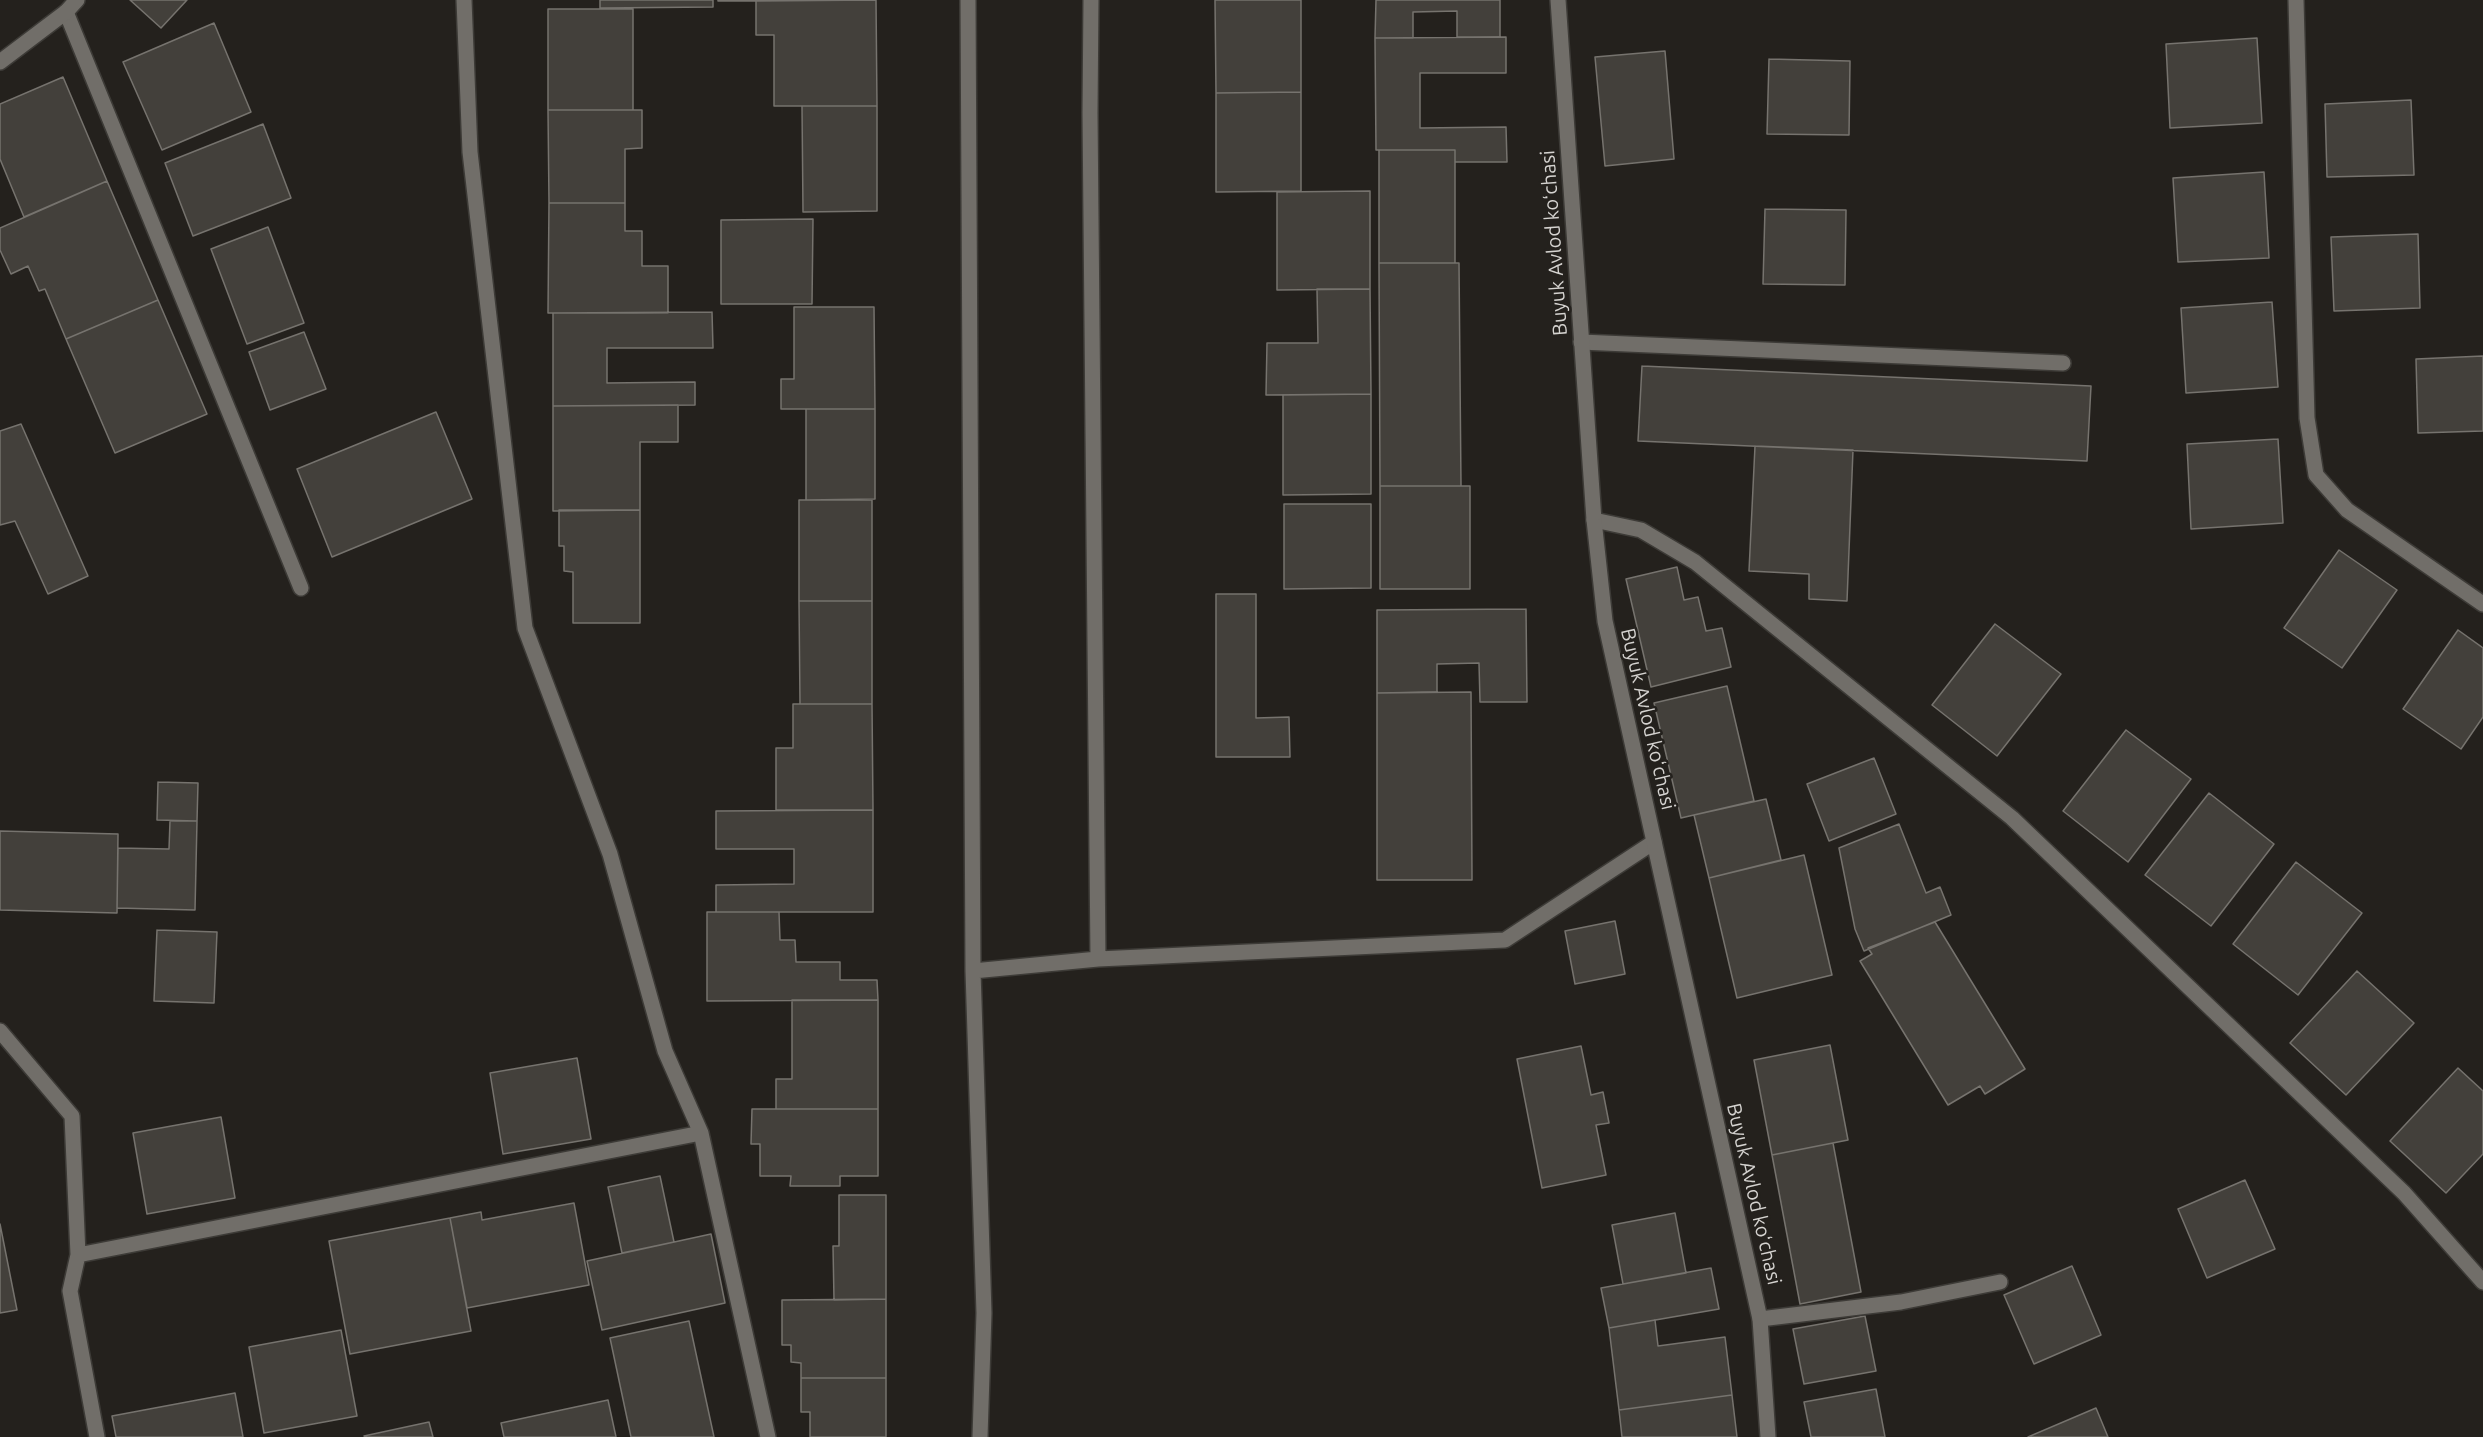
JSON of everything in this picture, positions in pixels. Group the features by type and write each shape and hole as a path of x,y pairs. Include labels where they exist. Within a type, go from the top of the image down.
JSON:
{"street":[{"path":"0,62 66,12 77,0"},
{"path":"464,0 470,152 525,628 610,854 665,1052 701,1133 768,1437"},
{"path":"968,0 973,971 984,1313 980,1437"},
{"path":"1091,0 1090,125 1098,959"},
{"name":"Buyuk Avlod koʻchasi","path":"1558,0 1594,520 1605,621 1760,1319 1768,1437"},
{"path":"2296,0 2307,418 2316,475 2347,510 2483,604"},
{"path":"66,12 301,588"},
{"path":"1581,342 2063,363"},
{"path":"1594,520 1641,530 1695,562 2012,819 2404,1193 2483,1282"},
{"path":"973,971 1098,959 1506,940 1654,842"},
{"path":"0,1031 72,1116 78,1255 70,1291 97,1437"},
{"path":"78,1255 701,1133"},
{"path":"1760,1319 1901,1302 2000,1282"}],"building":[{"path":"130,0 187,0 161,28"},
{"path":"600,0 713,0 713,7 600,8"},
{"path":"718,0 876,0 718,1"},
{"path":"876,0 877,106 774,106 774,35 756,35 756,1"},
{"path":"1215,0 1301,0 1301,92 1216,93"},
{"path":"1376,0 1500,0 1500,37 1457,37 1457,11 1413,12 1413,38 1375,38"},
{"path":"548,9 633,9 633,110 548,110"},
{"path":"214,23 251,112 162,150 123,62"},
{"path":"1506,37 1506,73 1420,73 1420,128 1506,127 1507,162 1455,162 1455,150 1376,150 1375,38"},
{"path":"2257,38 2262,123 2170,128 2166,44"},
{"path":"1665,51 1674,159 1605,166 1595,57"},
{"path":"1769,59 1850,61 1849,135 1767,134"},
{"path":"63,77 107,181 24,217 0,159 0,104"},
{"path":"1301,92 1301,191 1216,192 1216,93"},
{"path":"2411,100 2414,175 2327,177 2325,104"},
{"path":"802,106 877,106 877,211 803,212"},
{"path":"548,110 642,110 642,148 625,149 625,203 549,203"},
{"path":"263,124 291,198 193,236 165,163"},
{"path":"1379,150 1455,150 1455,263 1379,263"},
{"path":"2264,172 2269,258 2178,262 2173,178"},
{"path":"107,181 158,300 66,339 45,289 39,291 28,266 11,274 0,250 0,228"},
{"path":"1370,191 1370,289 1277,290 1277,192"},
{"path":"549,203 625,203 625,231 642,231 642,266 668,266 668,313 548,313"},
{"path":"1765,209 1846,210 1845,285 1763,284"},
{"path":"813,219 812,304 721,304 721,220"},
{"path":"268,227 304,323 247,344 211,249"},
{"path":"2418,234 2420,308 2334,311 2331,237"},
{"path":"1379,263 1459,263 1461,486 1380,486"},
{"path":"1317,289 1370,289 1371,394 1266,395 1267,343 1318,343"},
{"path":"158,300 207,414 115,453 66,339"},
{"path":"2272,302 2278,387 2186,393 2181,308"},
{"path":"794,307 874,307 875,409 781,409 781,379 794,379"},
{"path":"712,312 713,348 607,348 607,383 695,382 695,405 553,406 553,313"},
{"path":"304,332 326,389 270,410 249,352"},
{"path":"2483,356 2483,431 2418,433 2416,359"},
{"path":"1642,366 2091,386 2087,461 1638,441"},
{"path":"1371,394 1371,494 1283,495 1283,395"},
{"path":"678,405 678,442 640,442 640,510 553,511 553,406"},
{"path":"806,409 875,409 875,499 806,500"},
{"path":"436,412 472,499 332,557 297,469"},
{"path":"21,424 88,576 48,594 15,521 0,525 0,431"},
{"path":"2278,439 2283,523 2191,529 2187,444"},
{"path":"1755,446 1853,450 1847,601 1809,599 1809,574 1749,571"},
{"path":"1380,486 1470,486 1470,589 1380,589"},
{"path":"799,500 872,500 872,601 799,601"},
{"path":"1284,504 1371,504 1371,588 1284,589"},
{"path":"559,510 640,510 640,623 573,623 573,572 564,571 564,546 559,546"},
{"path":"2339,550 2397,590 2342,668 2284,628"},
{"path":"1677,567 1684,600 1698,597 1706,631 1722,628 1731,667 1651,687 1626,579"},
{"path":"1216,594 1256,594 1256,718 1289,717 1290,757 1216,757"},
{"path":"799,601 872,601 872,704 800,704"},
{"path":"1526,609 1527,702 1480,702 1479,663 1437,664 1437,692 1377,693 1377,610"},
{"path":"1995,624 2061,674 1997,756 1932,705"},
{"path":"2458,630 2483,648 2483,717 2461,749 2403,709"},
{"path":"1727,686 1754,801 1681,818 1654,703"},
{"path":"1471,692 1472,880 1377,880 1377,693"},
{"path":"793,704 872,704 873,810 776,810 776,748 793,748"},
{"path":"2126,730 2191,779 2128,862 2063,811"},
{"path":"1874,758 1896,814 1829,841 1807,784"},
{"path":"158,782 198,783 197,821 157,820"},
{"path":"2209,793 2274,844 2211,926 2145,875"},
{"path":"1766,799 1781,860 1709,878 1694,815"},
{"path":"873,810 873,912 716,912 716,885 794,884 794,849 716,849 716,811"},
{"path":"170,821 197,821 195,910 117,908 118,848 169,849"},
{"path":"1899,824 1926,893 1940,887 1951,915 1864,951 1855,929 1839,848"},
{"path":"0,831 118,834 117,913 0,910"},
{"path":"1804,855 1832,975 1737,998 1709,878"},
{"path":"2296,862 2362,913 2298,995 2233,944"},
{"path":"707,912 779,912 780,940 795,940 796,962 840,962 840,980 877,980 878,1000 707,1001"},
{"path":"1615,921 1625,974 1575,984 1565,931"},
{"path":"1935,922 2025,1069 1985,1094 1980,1086 1948,1105 1860,961 1872,954 1868,948"},
{"path":"157,930 217,932 214,1003 154,1001"},
{"path":"2357,971 2414,1023 2346,1095 2290,1043"},
{"path":"792,1000 878,1000 878,1109 776,1109 776,1079 792,1079"},
{"path":"1830,1045 1848,1140 1772,1155 1754,1060"},
{"path":"1581,1046 1591,1095 1603,1092 1609,1123 1596,1125 1606,1175 1542,1188 1517,1059"},
{"path":"577,1058 591,1139 503,1154 490,1073"},
{"path":"2458,1068 2483,1091 2483,1154 2446,1193 2390,1141"},
{"path":"752,1109 878,1109 878,1176 840,1176 840,1186 790,1186 791,1176 760,1176 760,1144 751,1144"},
{"path":"221,1117 235,1198 147,1214 133,1133"},
{"path":"1833,1143 1861,1292 1800,1304 1772,1155"},
{"path":"660,1176 674,1242 622,1253 608,1187"},
{"path":"2245,1180 2275,1249 2207,1278 2178,1209"},
{"path":"839,1195 886,1195 886,1299 834,1300 833,1246 839,1246"},
{"path":"574,1203 589,1285 467,1308 450,1218 481,1212 482,1220"},
{"path":"1675,1213 1686,1273 1623,1284 1612,1225"},
{"path":"450,1218 471,1331 350,1354 329,1241"},
{"path":"0,1224 17,1310 0,1313"},
{"path":"711,1234 725,1303 602,1330 587,1261"},
{"path":"2072,1266 2101,1335 2034,1364 2004,1295"},
{"path":"1711,1268 1719,1309 1609,1328 1601,1288"},
{"path":"886,1299 886,1378 801,1378 801,1363 791,1362 791,1345 782,1345 782,1300"},
{"path":"1865,1316 1876,1371 1804,1384 1793,1329"},
{"path":"1655,1320 1658,1346 1725,1337 1732,1395 1619,1410 1609,1328"},
{"path":"689,1321 714,1437 631,1437 610,1338"},
{"path":"341,1330 357,1416 264,1433 249,1347"},
{"path":"801,1378 886,1378 886,1437 810,1437 810,1412 801,1412"},
{"path":"1876,1389 1885,1437 1811,1437 1804,1402"},
{"path":"235,1393 243,1437 116,1437 112,1416"},
{"path":"1732,1395 1737,1437 1622,1437 1619,1410"},
{"path":"608,1400 616,1437 504,1437 501,1423"},
{"path":"2096,1408 2108,1437 2028,1437"},
{"path":"429,1422 433,1437 364,1436"}]}
